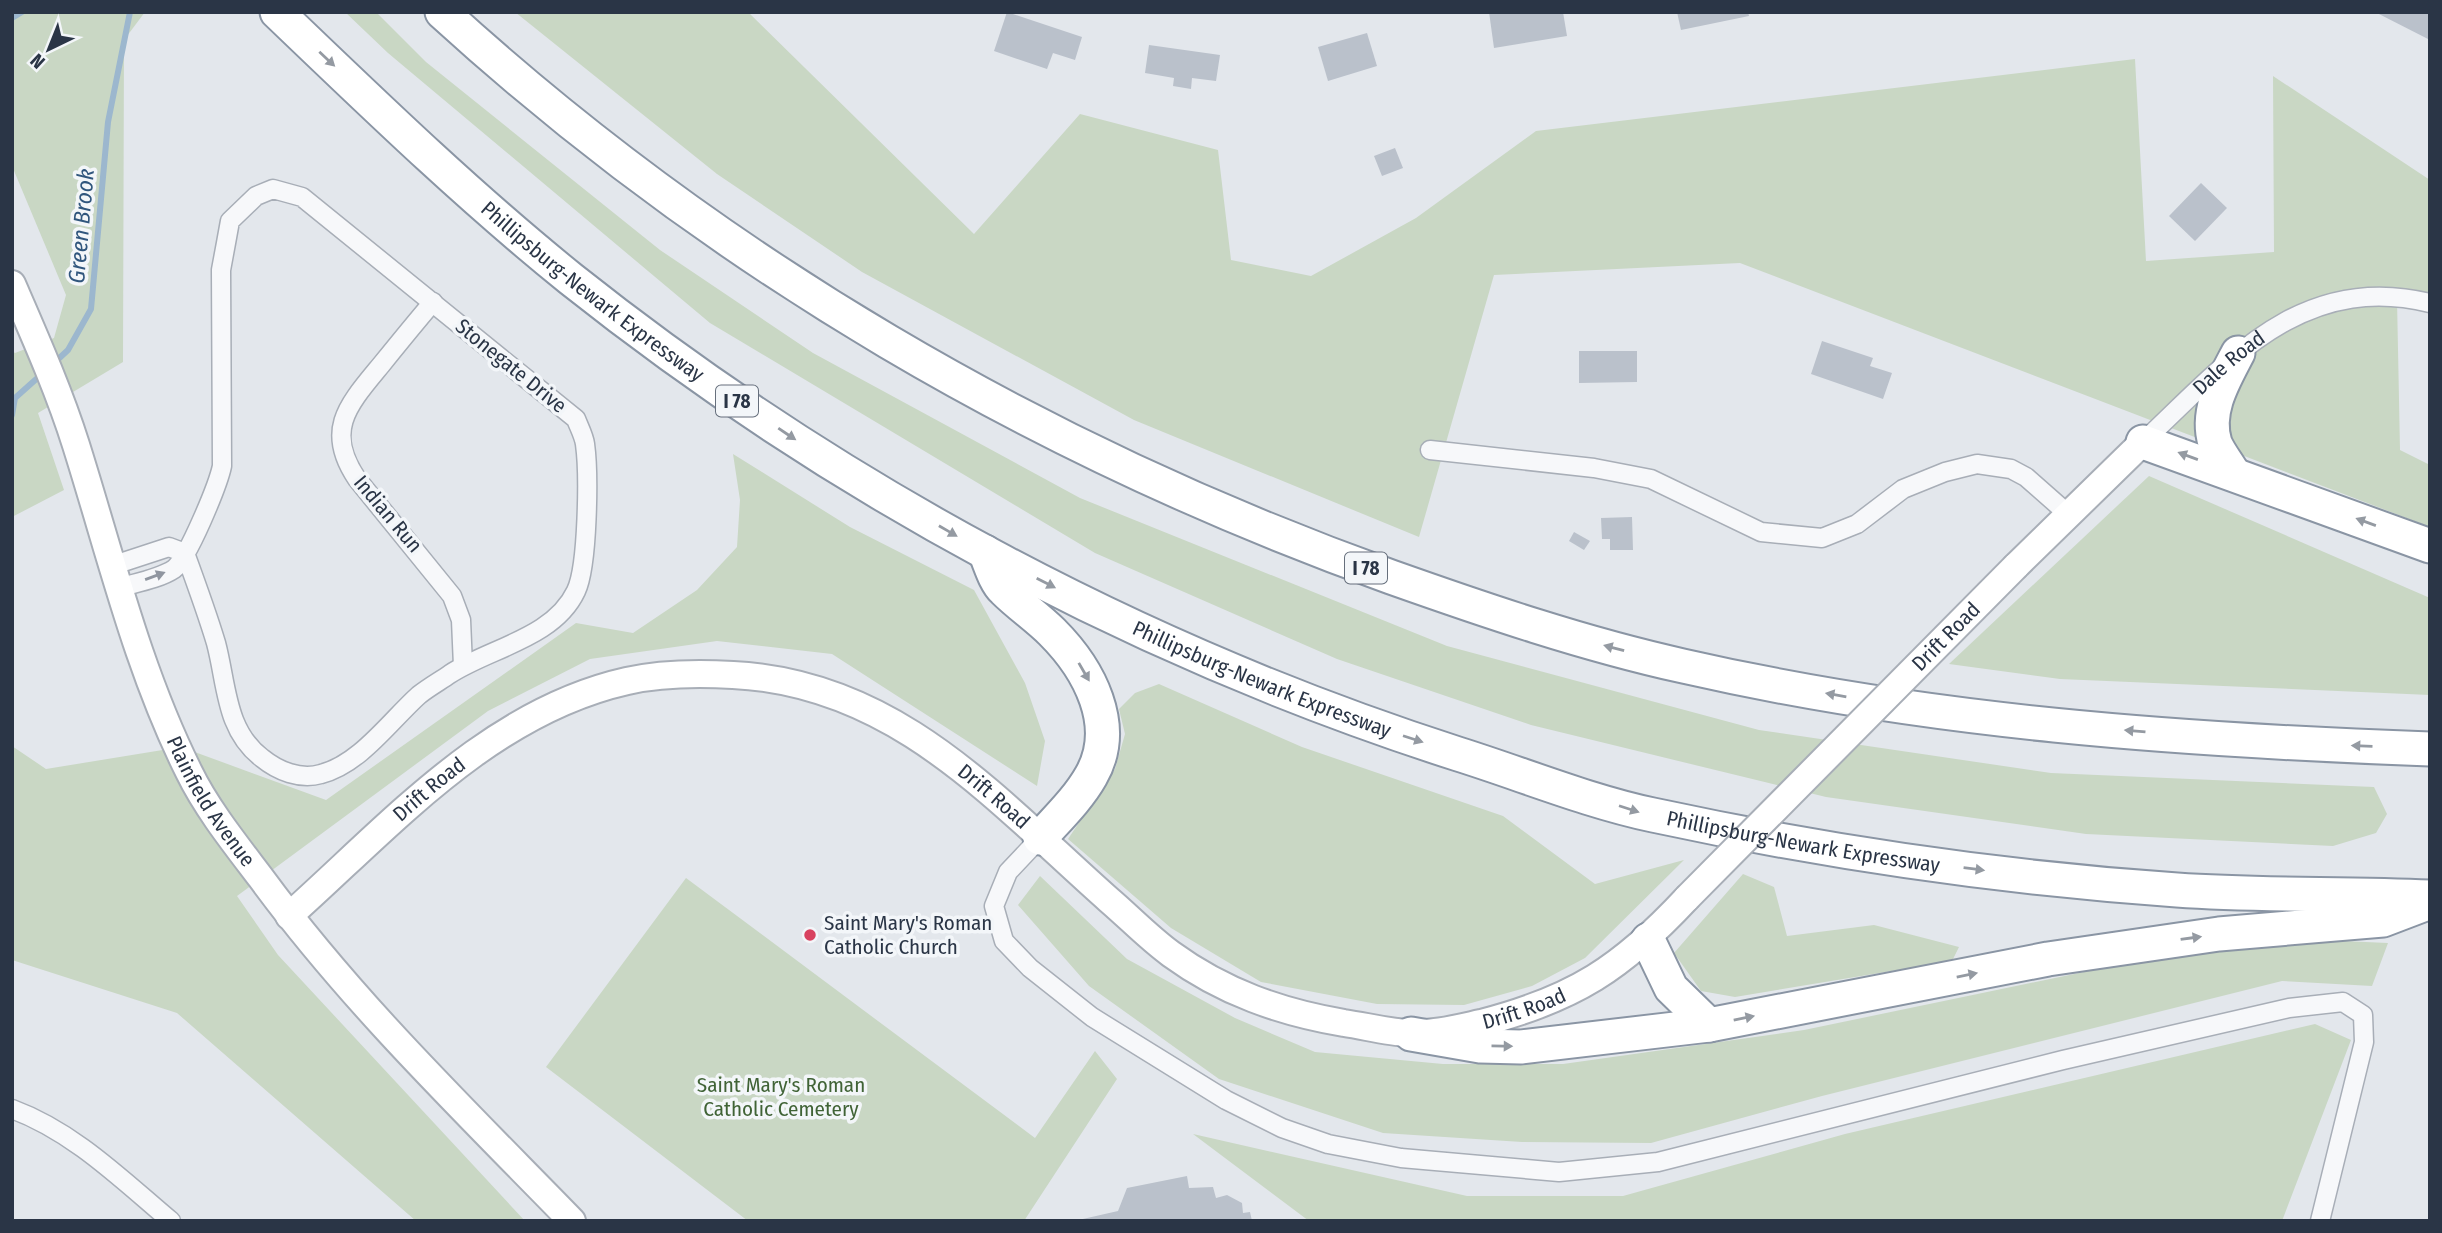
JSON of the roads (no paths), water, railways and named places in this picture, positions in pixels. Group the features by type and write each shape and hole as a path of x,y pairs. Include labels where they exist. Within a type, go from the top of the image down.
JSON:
{"highway":[{"name":"Phillipsburg-Newark Expressway","path":"277,12 498,218 628,322 799,442 985,552 1133,626 1247,677 1391,732 1646,814 1859,854 2101,884 2272,895 2430,900"},
{"name":"I 78","path":"442,12 534,91 704,223 787,279 914,358 1013,414 1192,498 1355,564 1466,603 1679,666 1939,713 2274,742 2430,748"},
{"path":"2233,472 2215,443 2213,411 2218,392 2238,352"},
{"path":"2143,442 2233,472 2430,546"},
{"path":"985,552 1002,589 1028,608 1076,659 1099,707 1102,735 1097,764 1089,779 1040,838"},
{"path":"1411,1034 1480,1046 1521,1046 1709,1025 2048,959 2219,934 2383,920 2430,900"},
{"path":"1648,940 1671,988 1709,1025"}],"main road":[{"name":"Plainfield Avenue","path":"12,284 76,443 114,577 158,709 190,776 289,916 397,1041 572,1221"},
{"name":"Dale Road","path":"2068,514 2143,442"},
{"name":"Drift Road","path":"289,916 452,771 497,736 541,710 626,681 696,673 758,676 792,682 868,708 902,724 958,766 1169,953 1221,986 1271,1007 1411,1034 1453,1030 1558,999 1605,973 1648,940 1686,898 2068,514"}],"street":[{"name":"Stonegate Drive","path":"114,577 175,568 216,491 222,467 222,270 230,221 256,196 273,189 290,191 302,197 433,302 576,419 585,441 587,477 582,570 576,591 551,622 463,666 421,693 354,756 320,775 291,774 260,757 239,731 228,707 220,660 185,553"},
{"name":"Dale Road","path":"2143,442 2238,352 2287,318 2318,306 2369,296 2400,296 2430,303"},
{"name":"Indian Run","path":"433,302 351,402 341,438 347,464 452,596 461,620 463,666"},
{"path":"1430,450 1594,468 1651,479 1761,533 1822,538 1857,524 1903,489 1945,472 1977,464 2011,469 2025,477 2068,514"},
{"path":"114,577 169,547 185,553"},
{"path":"1040,838 1008,872 995,906 1004,940 1030,968 1093,1017 1226,1100 1282,1128 1328,1144 1401,1158 1559,1172 1658,1162 2063,1060 2289,1008 2343,1002 2362,1015 2364,1042 2320,1221"},
{"path":"12,1109 38,1119 78,1144 171,1221"}],"waterway":[{"name":"Green Brook","path":"12,18 22,12"},
{"name":"Green Brook","path":"53,364 68,350 91,309 108,122 130,12"},
{"name":"Green Brook","path":"12,415 15,398 43,373"}],"place":[{"name":"Saint Mary's Roman Catholic Church","path":"810,935"}],"park label":[{"name":"Saint Mary's Roman Catholic Cemetery","path":"781,1097"}]}
